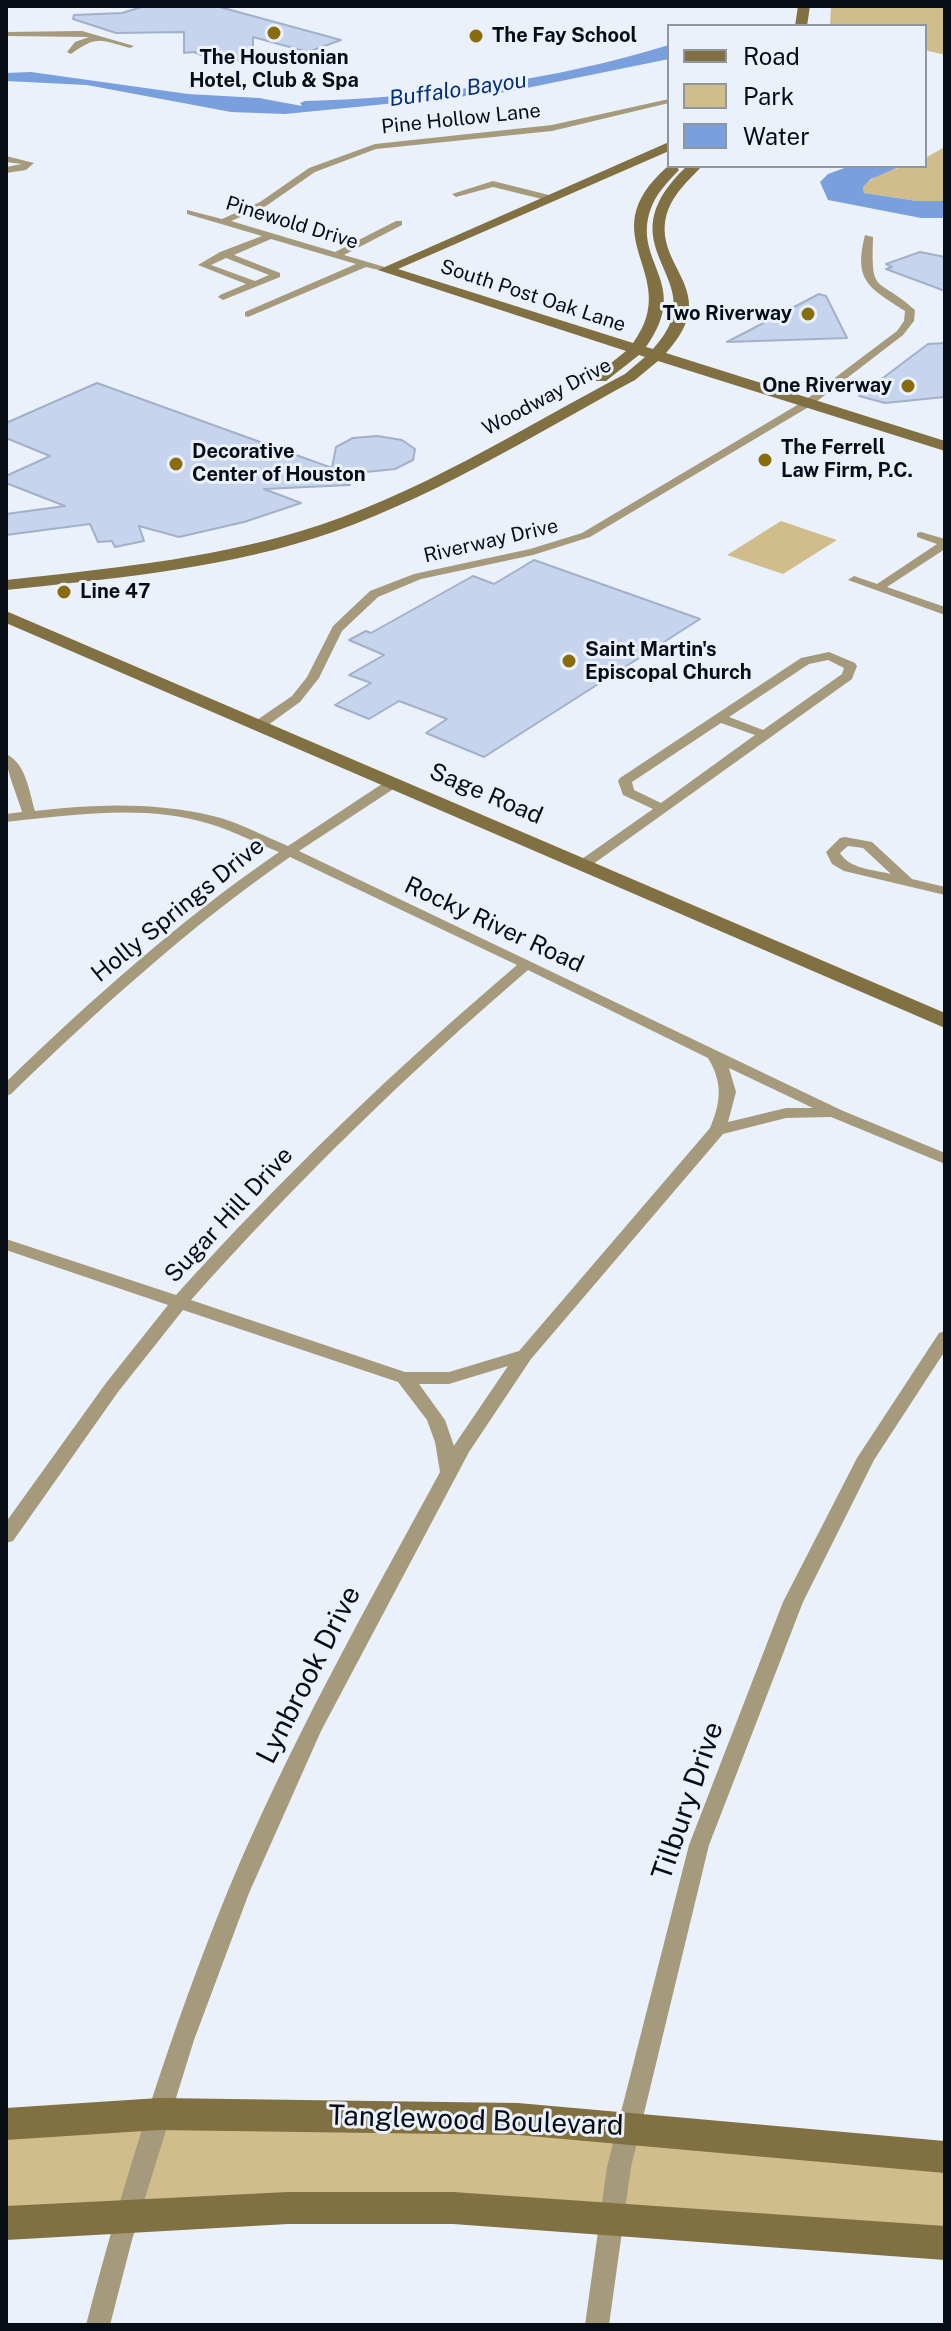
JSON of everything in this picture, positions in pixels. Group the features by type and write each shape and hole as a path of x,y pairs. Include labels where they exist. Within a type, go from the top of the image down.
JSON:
{"main road":[{"path":"801,23 804,6"},
{"name":"South Post Oak Lane","path":"385,270 667,149"},
{"path":"684,168 651,193 642,214 659,214 685,168"},
{"name":"Woodway Drive","path":"527,426 602,377 636,350 655,326 660,301 640,241 642,214"},
{"name":"Woodway Drive","path":"6,585 171,567 246,552 307,535 624,381 656,357 676,331 684,302 659,242 659,214"},
{"path":"650,264 670,264"},
{"name":"South Post Oak Lane","path":"385,270 945,446"},
{"path":"624,381 679,364"},
{"name":"Woodway Drive","path":"6,574 141,559 226,544 382,500"},
{"name":"Sage Road","path":"6,616 945,1021"},
{"name":"Tanglewood Boulevard","path":"6,2124 159,2114 345,2114 628,2126 945,2157"},
{"path":"6,2223 288,2208 453,2208 945,2243"}],"street":[{"path":"6,34 66,32 130,46"},
{"path":"71,52 78,44 96,37"},
{"name":"Pine Hollow Lane","path":"224,221 263,204 312,170 375,147 552,128 667,101"},
{"path":"6,159 30,163 23,168 6,170"},
{"path":"456,194 493,184 550,198"},
{"name":"Pinewold Drive","path":"190,212 385,270"},
{"path":"336,255 399,223"},
{"path":"255,284 203,265 270,236"},
{"name":"Riverway Drive","path":"259,725 296,699 313,678 337,629 374,594 418,576 533,552 586,535 808,403 900,333 909,321 910,310 873,285 867,275 868,237"},
{"path":"223,254 277,275 223,297"},
{"path":"248,314 365,264"},
{"path":"921,535 945,544"},
{"path":"878,588 945,544"},
{"path":"854,580 945,611"},
{"path":"584,864 664,809 763,734 848,676 851,666 835,657 813,657 625,781 628,792 664,809"},
{"path":"719,718 763,734"},
{"path":"6,759 17,772 29,814"},
{"name":"Holly Springs Drive","path":"6,1091 90,1009 197,919 288,851 393,783"},
{"name":"Rocky River Road","path":"6,818 96,808 177,813 212,820 288,851 835,1113 945,1159"},
{"path":"906,880 861,843 845,841 833,852 837,861 849,868 945,891"},
{"name":"Sugar Hill Drive","path":"6,1536 113,1387 180,1302 356,1115 415,1058 527,964"},
{"name":"Lynbrook Drive","path":"98,2325 159,2114 238,1893 311,1731 448,1474 525,1355 717,1130 727,1108 729,1077 715,1056"},
{"path":"717,1130 786,1113 835,1113"},
{"path":"6,1244 404,1378 449,1378 525,1355"},
{"name":"Tilbury Drive","path":"597,2325 628,2126 699,1845 793,1602 866,1458 945,1337"},
{"path":"404,1378 431,1409 446,1441 448,1474"}],"green space":[{"path":"831,6 945,6 945,55 927,50 927,24 830,24"},
{"path":"945,147 945,201 917,201 864,193 863,187 884,172 899,168 927,168 927,157"},
{"path":"781,521 837,540 783,574 727,555"},
{"path":"385,2124 945,2164 945,2232 6,2212 6,2132"}],"water":[{"name":"Buffalo Bayou","path":"667,46 667,59 507,92 285,114 231,112 87,85 6,81 6,73 31,72 188,94 259,98 302,106 300,103 305,101 396,96 489,85"},
{"path":"844,168 896,168 871,179 863,187 864,193 917,201 945,201 945,218 921,218 828,200 820,182 828,174"}],"building":[{"name":"The Houstonian Hotel, Club & Spa","path":"145,6 216,6 341,40 308,52 253,37 253,60 213,60 194,52 184,53 184,32 116,33 73,19 74,15 122,13"},
{"path":"920,252 945,257 945,291 886,269 892,267 886,264"},
{"name":"Two Riverway","path":"819,294 826,296 847,338 727,342"},
{"name":"One Riverway","path":"945,343 945,397 885,403 859,396 928,344"},
{"name":"Decorative Center of Houston","path":"97,383 332,468 336,447 353,438 377,436 402,440 415,449 413,460 395,469 327,476 350,485 264,489 301,503 244,522 179,537 139,526 144,541 115,547 112,541 98,542 90,524 6,535 6,514 65,506 6,483 6,476 50,456 6,438 6,423"},
{"name":"Saint Martin's Episcopal Church","path":"534,560 700,619 484,757 426,733 447,719 399,701 369,719 335,705 371,683 349,675 384,655 349,640 366,631 371,633 473,576 494,584"}],"place":[{"name":"The Houstonian Hotel, Club & Spa","path":"274,33"},
{"name":"The Fay School","path":"476,36"},
{"name":"Two Riverway","path":"808,314"},
{"name":"One Riverway","path":"908,386"},
{"name":"The Ferrell Law Firm, P.C.","path":"765,460"},
{"name":"Decorative Center of Houston","path":"176,464"},
{"name":"Line 47","path":"64,592"},
{"name":"Saint Martin's Episcopal Church","path":"569,661"}]}
